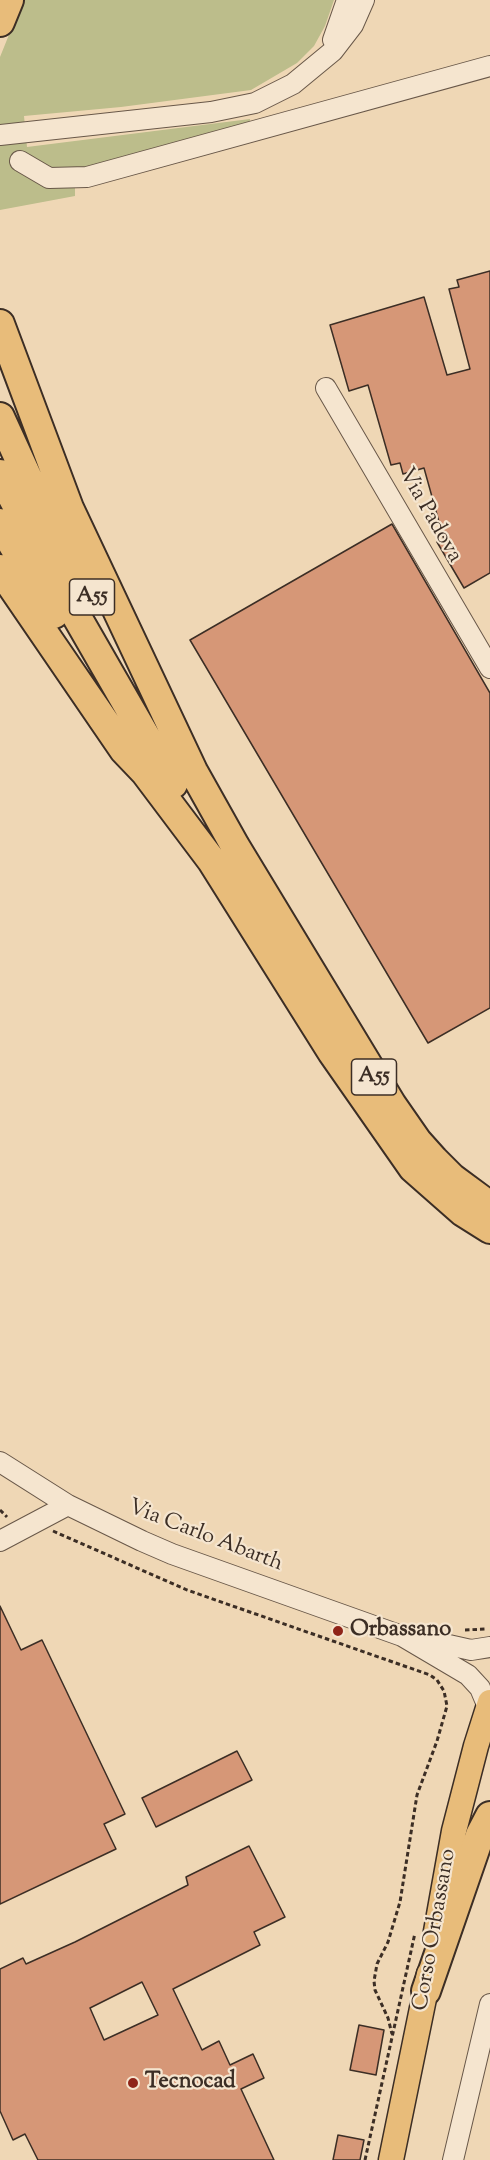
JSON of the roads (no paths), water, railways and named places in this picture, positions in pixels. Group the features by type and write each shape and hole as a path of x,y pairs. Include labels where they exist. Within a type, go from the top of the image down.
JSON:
{"highway":[{"path":"0,22 10,0"},
{"path":"0,324 69,508 193,771"},
{"name":"A55","path":"0,417 19,460 63,545 284,927 392,1105 417,1141 453,1178 490,1206"},
{"name":"A55","path":"0,474 66,598 190,814 213,861 332,1052 413,1168 463,1212 490,1229"},
{"path":"0,523 130,740 145,772"},
{"path":"0,569 124,750 145,772 213,861"},
{"path":"284,927 356,1020 424,1129 457,1164 490,1187"},
{"path":"426,1991 480,1835 490,1816"}],"main road":[{"name":"Corso Orbassano","path":"391,2160 426,1991 454,1831 489,1705"}],"street":[{"path":"311,71 332,42 347,0"},
{"path":"0,135 234,108 273,95 311,71 344,39 364,0"},
{"path":"20,161 49,178 87,177 490,66"},
{"name":"Via Padova","path":"326,388 490,668"},
{"name":"Via Carlo Abarth","path":"0,1462 68,1505 172,1554 402,1636 468,1674 480,1688 489,1705"},
{"path":"0,1541 38,1523 68,1505"},
{"name":"Via Carlo Abarth","path":"402,1636 443,1642 471,1650 490,1647"},
{"path":"453,2160 490,2004"}],"place":[{"name":"Orbassano","path":"338,1631"},
{"name":"Tecnocad","path":"133,2083"}]}
